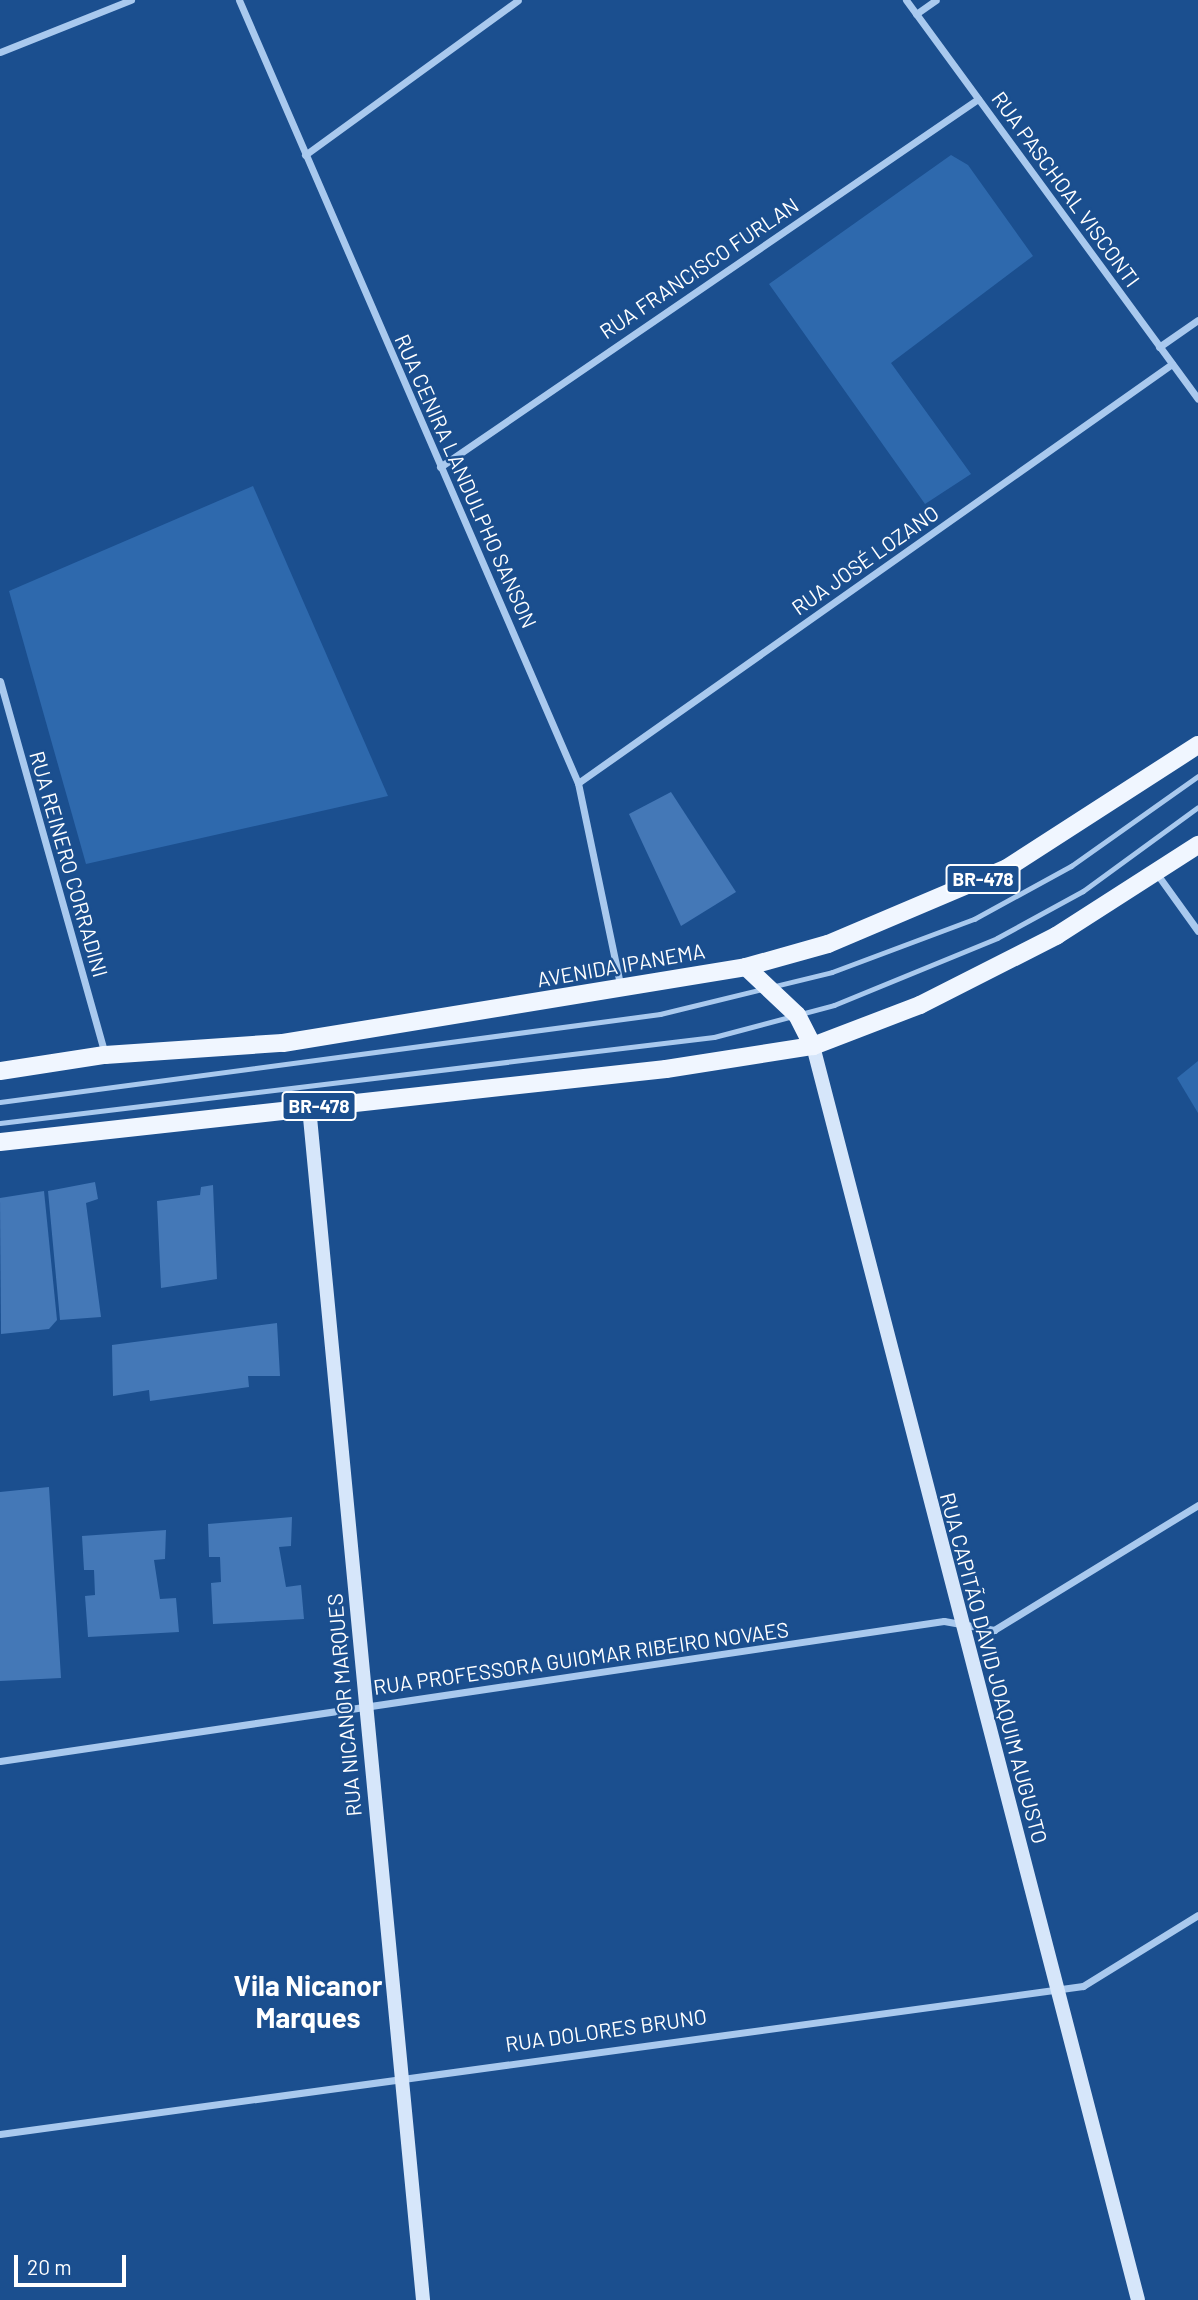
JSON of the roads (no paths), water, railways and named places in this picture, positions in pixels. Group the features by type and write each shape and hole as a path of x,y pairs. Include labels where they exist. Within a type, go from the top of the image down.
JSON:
{"main road":[{"name":"AVENIDA IPANEMA","path":"0,1071 105,1055 283,1043 746,967 828,944 1007,868 1198,745"},
{"name":"BR-478","path":"0,1142 666,1069 813,1046 920,1005 1056,936 1157,874 1198,845"},
{"path":"746,967 772,988 797,1015 813,1046"},
{"name":"RUA CAPITÃO DAVID JOAQUIM AUGUSTO","path":"813,1046 960,1622 1138,2300"},
{"name":"RUA NICANOR MARQUES","path":"309,1107 422,2300"}],"street":[{"path":"0,52 131,0"},
{"name":"RUA CENIRA LANDULPHO SANSON","path":"239,0 578,783 621,988"},
{"path":"305,155 518,0"},
{"name":"RUA PASCHOAL VISCONTI","path":"906,0 1198,399"},
{"path":"916,14 936,0"},
{"name":"RUA FRANCISCO FURLAN","path":"440,467 978,99"},
{"path":"1159,346 1198,320"},
{"name":"RUA JOSÉ LOZANO","path":"578,783 1172,364"},
{"name":"RUA REINERO CORRADINI","path":"0,681 105,1055"},
{"path":"1157,874 1198,932"},
{"name":"RUA PROFESSORA GUIOMAR RIBEIRO NOVAES","path":"0,1761 960,1622 994,1629 1198,1505"},
{"name":"RUA DOLORES BRUNO","path":"0,2134 400,2076 1056,1987 1083,1986 1198,1915"}],"lane":[{"path":"0,1102 660,1014 772,988 974,919 1071,866 1198,776"},
{"path":"0,1124 714,1037 797,1015 997,938 1083,891 1198,807"}],"district":[{"name":"Vila Nicanor Marques","path":"308,2001"}]}
